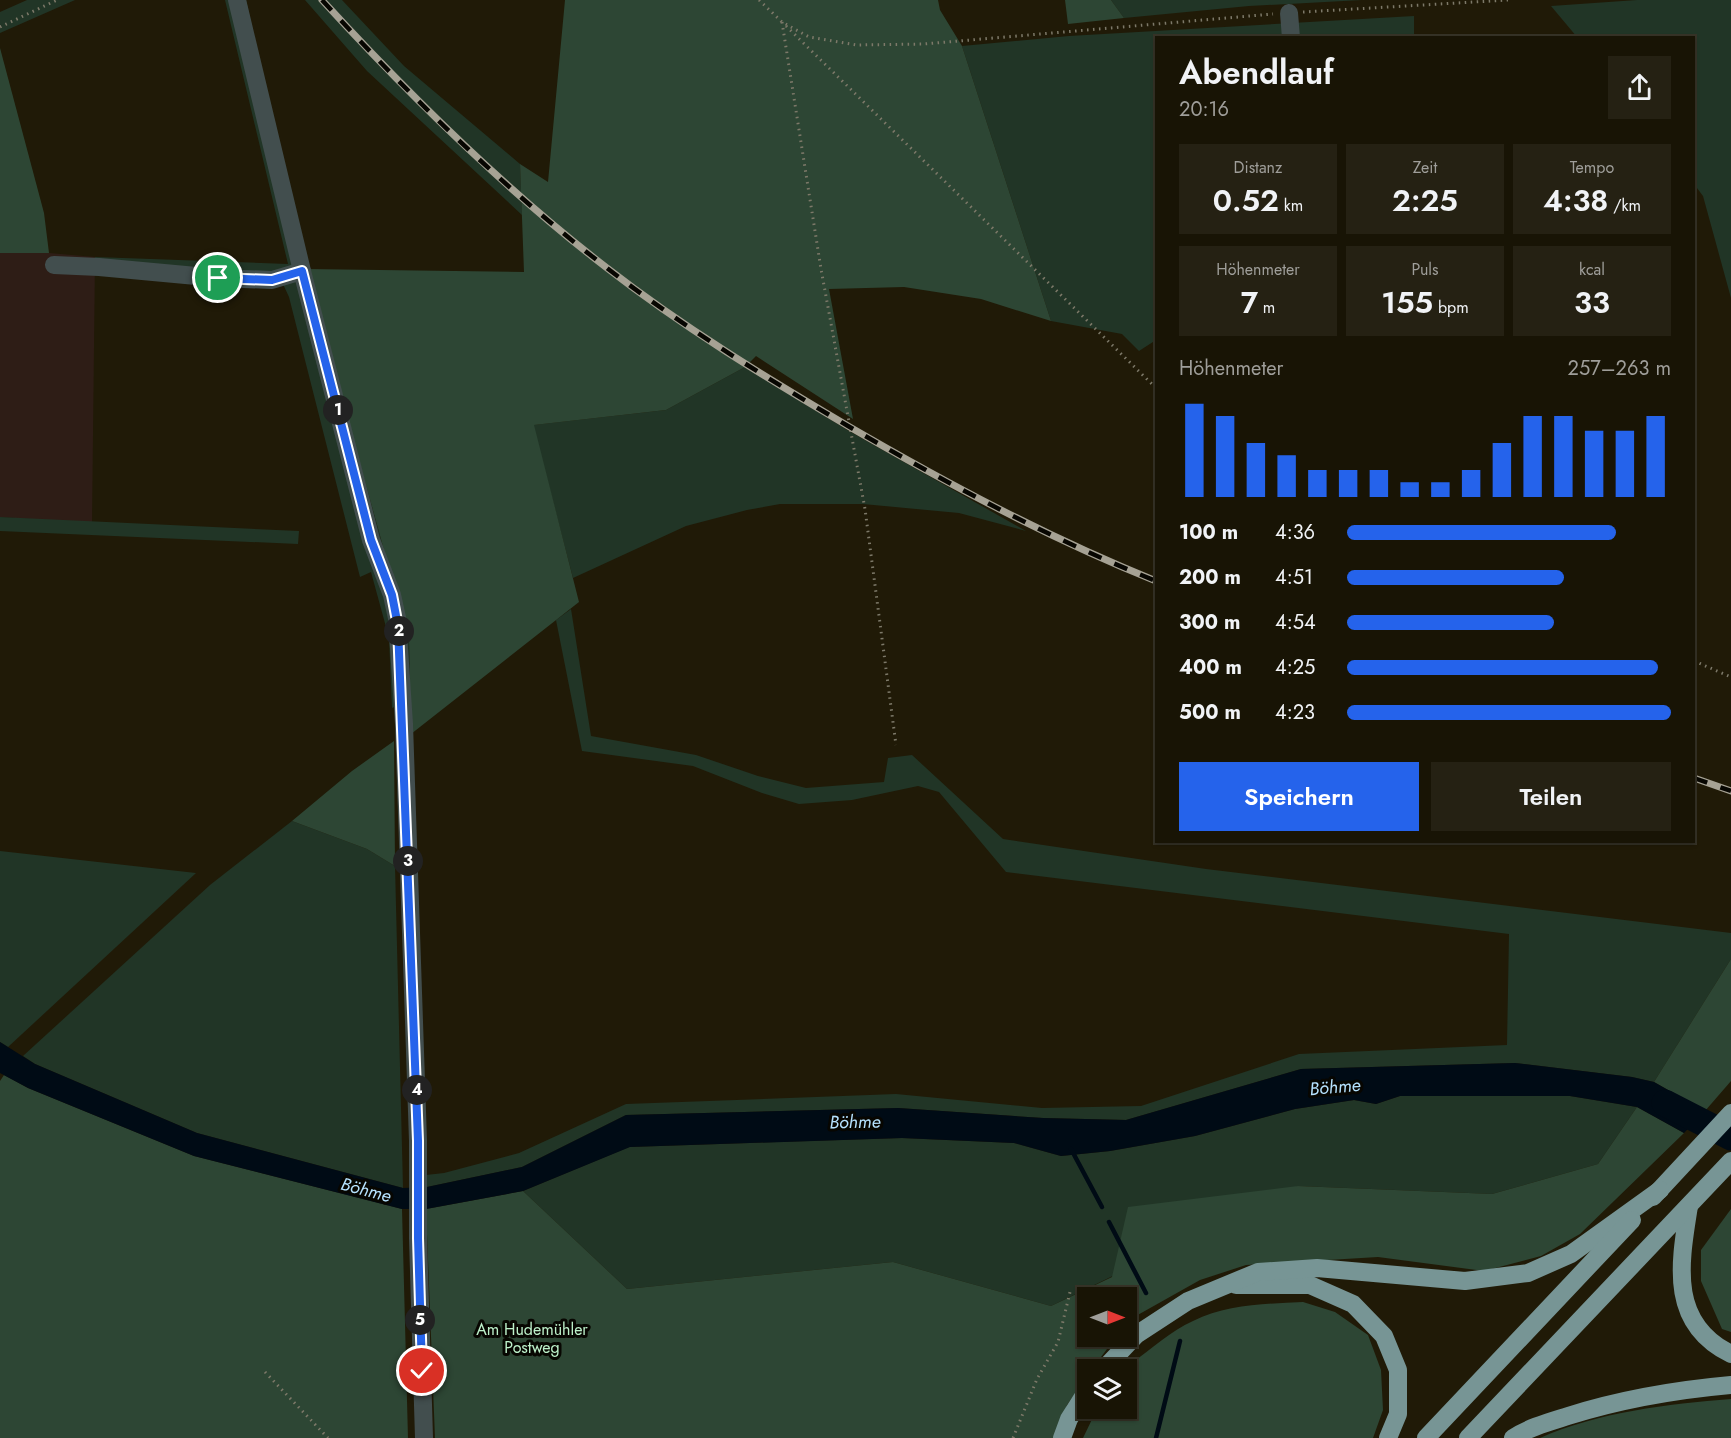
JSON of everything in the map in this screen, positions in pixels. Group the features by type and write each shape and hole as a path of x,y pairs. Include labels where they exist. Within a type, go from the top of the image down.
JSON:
{"highway":[{"path":"1426,1438 1731,1113"},
{"path":"1468,1438 1731,1161"},
{"path":"1113,1359 1136,1335 1188,1301 1258,1272 1317,1268 1465,1281 1528,1273 1571,1254 1660,1190"},
{"path":"1689,1206 1680,1274 1684,1301 1699,1331 1731,1354"},
{"path":"1229,1285 1310,1285 1353,1304 1384,1336 1398,1370 1398,1414 1388,1438"},
{"path":"1513,1438 1528,1429 1610,1403 1682,1390 1731,1385"},
{"path":"1062,1438 1069,1419 1077,1406"}],"street":[{"path":"237,0 302,271 371,540 392,595 397,618 404,724 419,1173 418,1238 424,1438"},
{"path":"1289,13 1290,36"},
{"path":"54,266 99,267 218,278 272,280 302,271"}],"path":[{"path":"0,27 57,0"},
{"path":"759,0 1155,387"},
{"path":"782,22 809,38 857,45 913,44 1289,13 1508,0"},
{"path":"782,22 821,269 865,510 897,745"},
{"path":"1695,661 1731,677"},
{"path":"1013,1438 1037,1379 1058,1342 1070,1292"},
{"path":"265,1372 328,1438"}],"shaded area":[{"path":"0,253 49,253 95,257 92,523 0,517"}],"green space":[{"path":"27,0 75,0 0,33 0,12"},
{"path":"225,0 246,0 306,269 409,640 410,700 392,708 389,638 371,572 360,577 289,297 283,284 96,275 95,257 288,264"},
{"path":"305,0 342,0 404,66 520,164 522,215 367,71"},
{"path":"565,0 938,0 940,10 962,46 1051,321 981,299 904,287 829,289 853,419 756,356 745,367 666,410 534,425 579,602 411,734 409,640 306,269 524,272 520,164 548,182"},
{"path":"1065,0 1111,0 1124,18 1068,24"},
{"path":"1111,0 1362,0 1249,6 1124,18"},
{"path":"1637,0 1731,0 1731,298 1703,196 1695,185 1695,36 1576,36 1551,6"},
{"path":"1414,16 1414,36 1155,36 1155,341 1139,351 1122,334 1051,321 962,46 1069,36"},
{"path":"0,48 44,213 49,253 0,253"},
{"path":"745,367 849,431 1026,531 959,513 863,504 780,504 686,526 573,578 533,425 666,410"},
{"path":"0,517 299,531 298,544 0,531"},
{"path":"571,609 591,736 696,755 758,776 806,788 884,782 888,758 912,755 1003,839 1206,869 1731,933 1731,959 1654,1082 1632,1077 1515,1063 1301,1069 1126,1120 1043,1118 898,1108 626,1115 522,1167 427,1187 426,1175 444,1173 519,1153 626,1104 896,1094 1042,1108 1141,1106 1299,1054 1507,1045 1509,934 1006,872 939,792 918,786 852,800 799,804 762,793 693,766 582,751 556,620"},
{"path":"394,741 395,866 367,849 292,821 352,771"},
{"path":"292,821 367,849 395,866 403,1188 197,1133 35,1064 23,1056 210,885"},
{"path":"0,851 196,873 8,1047 0,1042"},
{"path":"1731,959 1731,1081 1705,1111 1654,1082"},
{"path":"4,1075 28,1088 194,1156 402,1209 408,1438 0,1438 0,1081"},
{"path":"1400,1096 1570,1096 1637,1107 1598,1164 1492,1194 1298,1186 1090,1287 1077,1287 1077,1293 1051,1306 893,1262 627,1289 523,1191 629,1147 902,1138 1014,1143 1061,1156 1110,1151 1195,1136 1295,1109 1354,1100 1376,1104"},
{"name":"Am Hudemühler Postweg","path":"1637,1107 1684,1133 1580,1234 1541,1256 1484,1271 1378,1257 1246,1265 1200,1280 1137,1315 1137,1287 1091,1287 1112,1277 1128,1207 1298,1186 1492,1194 1598,1164"},
{"name":"Am Hudemühler Postweg","path":"523,1191 627,1289 893,1262 1051,1306 1077,1294 1077,1347 1108,1347 1100,1359 1077,1359 1077,1390 1067,1405 1055,1438 435,1438 426,1209"},
{"path":"1731,1209 1731,1332 1722,1329 1701,1281 1701,1250"},
{"path":"1303,1302 1335,1312 1368,1335 1381,1370 1383,1410 1373,1438 1083,1438 1092,1419 1137,1419 1137,1359 1161,1340 1206,1315 1261,1304"},
{"path":"1731,1399 1731,1438 1540,1438 1562,1429 1609,1416 1658,1407"}],"water":[{"path":"0,1042 35,1064 197,1133 403,1188 427,1187 522,1167 626,1115 898,1108 1043,1118 1126,1120 1301,1069 1515,1063 1632,1077 1654,1082 1705,1111 1684,1133 1637,1107 1570,1096 1400,1096 1376,1104 1354,1100 1295,1109 1195,1136 1110,1151 1061,1156 1014,1143 902,1138 630,1147 523,1191 426,1209 402,1209 194,1156 28,1088 0,1073"}],"waterway":[{"name":"Böhme","path":"1665,1103 1731,1137"},
{"path":"1071,1149 1102,1207"},
{"path":"1109,1222 1146,1293"},
{"path":"1156,1438 1180,1341"}],"railway":[{"path":"322,0 423,106 494,173 607,268 665,311 786,389 923,469 1077,547 1155,581"},
{"path":"1695,778 1731,791"}],"route":[{"path":"218,278 272,280 302,271 371,540 392,595 397,618 404,724 418,1141 422,1371"}]}
